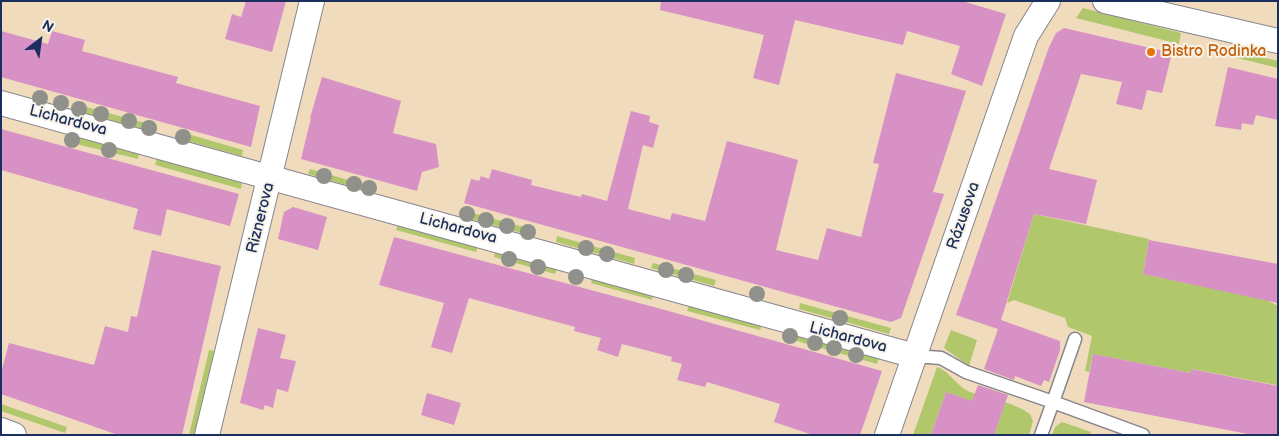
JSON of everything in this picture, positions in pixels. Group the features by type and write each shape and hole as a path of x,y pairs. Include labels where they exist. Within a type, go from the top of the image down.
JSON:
{"street":[{"name":"Riznerova","path":"207,435 271,178 312,1"},
{"name":"Rázusova","path":"887,435 1026,36 1048,1"},
{"path":"1105,1 1278,41"},
{"name":"Lichardova","path":"1,103 915,356"},
{"path":"1,430 14,435"}],"lane":[{"path":"1041,435 1075,339"},
{"path":"915,356 941,358 966,372 1142,435"}],"green space":[{"path":"1083,8 1181,33 1179,44 1076,18"},
{"path":"1227,49 1278,61 1278,68 1225,55"},
{"path":"75,104 153,125 151,131 73,110"},
{"path":"181,132 243,150 242,156 180,139"},
{"path":"66,134 139,154 138,159 64,141"},
{"path":"157,159 242,182 241,189 155,165"},
{"path":"310,169 376,188 374,193 308,174"},
{"path":"465,211 535,230 533,236 463,217"},
{"path":"1034,214 1149,239 1143,274 1267,300 1278,306 1278,390 1276,385 1192,369 1191,373 1093,354 1089,372 1085,371 1092,336 1068,327 1065,318 1014,300 1007,303"},
{"path":"398,225 478,247 476,252 396,230"},
{"path":"557,236 635,258 634,264 556,242"},
{"path":"495,252 557,269 555,274 494,257"},
{"path":"653,263 716,280 714,286 651,268"},
{"path":"592,279 653,295 652,300 591,283"},
{"path":"800,303 891,328 889,334 799,309"},
{"path":"689,305 762,325 760,330 687,311"},
{"path":"951,330 977,340 969,366 944,348"},
{"path":"784,331 879,357 877,364 783,337"},
{"path":"209,350 214,351 194,435 189,435"},
{"path":"937,367 968,391 1007,403 1030,414 1033,421 1029,435 994,435 1002,412 946,392 931,435 913,435"},
{"path":"1,404 67,427 65,433 1,411"},
{"path":"1062,422 1091,432 1090,435 1052,435 1055,427"}],"building":[{"path":"246,1 286,1 272,52 225,39 232,14 241,17"},
{"path":"661,1 962,1 1006,14 982,86 951,74 960,46 907,31 903,45 795,20 779,85 753,78 764,35 660,10"},
{"path":"1064,28 1172,53 1162,93 1147,90 1142,110 1116,104 1122,82 1081,74 1049,169 1097,180 1086,224 1034,214 1001,320 1060,341 1060,350 1049,382 1044,380 1041,386 1015,376 1014,380 984,369 998,329 956,315 1049,47 1056,33"},
{"path":"1,31 48,44 52,31 85,40 82,51 178,77 176,83 260,106 251,147 1,77"},
{"path":"1228,67 1278,79 1278,120 1256,115 1253,125 1242,123 1241,130 1215,126"},
{"path":"896,73 966,91 933,192 944,194 901,318 891,322 464,203 471,179 479,181 481,176 489,179 492,169 532,180 531,185 581,197 582,194 607,201 631,111 650,116 649,122 659,125 653,148 643,145 628,209 670,220 672,213 705,221 727,141 777,154 798,160 776,250 818,260 827,228 861,237 879,164 873,163"},
{"path":"322,77 401,101 393,133 436,144 439,167 422,172 417,191 301,159"},
{"path":"1,129 239,194 230,226 167,209 161,236 133,229 138,209 1,170"},
{"path":"293,207 327,217 318,250 278,239 284,212"},
{"path":"394,237 882,371 860,435 813,435 774,422 780,404 707,382 705,387 677,380 682,364 671,361 672,357 622,344 618,357 597,350 601,338 574,331 575,327 469,298 452,353 431,347 444,303 379,285"},
{"path":"1149,240 1278,264 1278,303 1143,274"},
{"path":"152,250 221,266 182,435 118,435 1,394 1,373 9,343 94,365 105,326 128,332 131,316 137,317"},
{"path":"258,328 286,335 280,358 296,361 288,392 277,389 273,408 265,405 263,410 240,403"},
{"path":"1093,354 1191,373 1191,369 1278,386 1278,435 1253,435 1084,402"},
{"path":"978,385 1008,395 994,435 931,435 946,392 972,401"},
{"path":"427,393 461,403 454,425 421,415"}],"place":[{"name":"Bistro Rodinka","path":"1151,52"}]}
